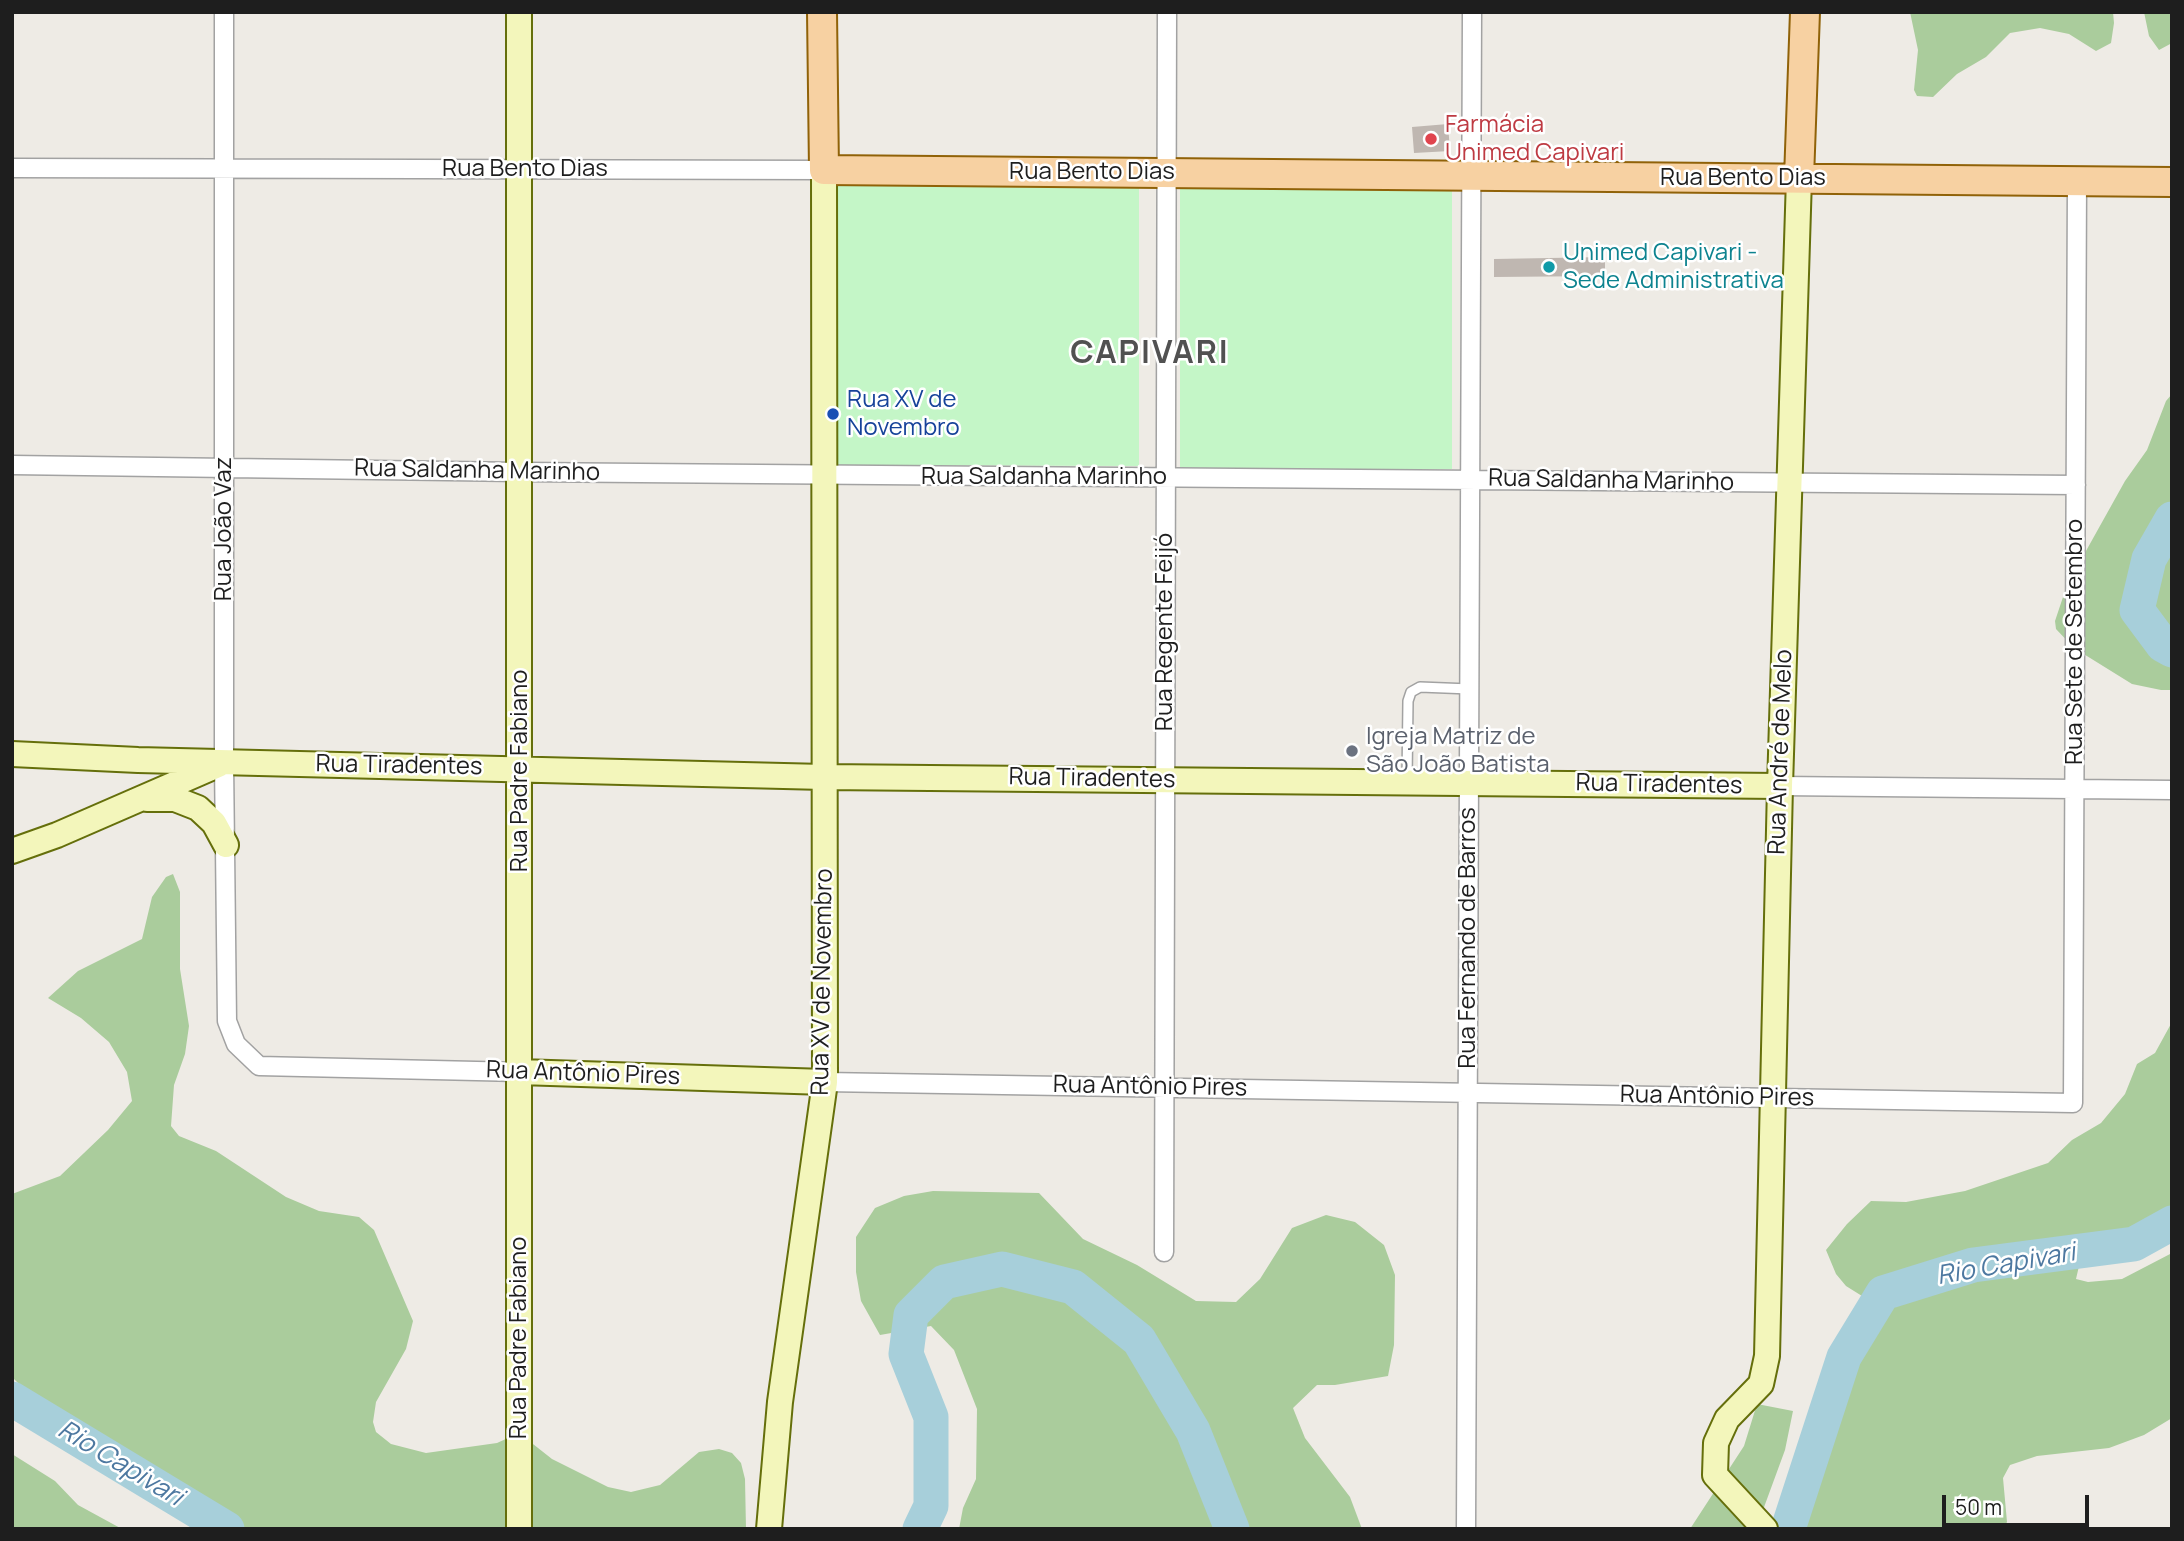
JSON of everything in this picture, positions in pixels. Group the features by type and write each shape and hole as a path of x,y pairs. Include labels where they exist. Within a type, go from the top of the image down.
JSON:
{"main road":[{"name":"Rua XV de Novembro","path":"822,12 824,170"},
{"name":"Rua André de Melo","path":"1799,178 1804,12"},
{"name":"Rua Bento Dias","path":"824,170 2172,182"}],"street":[{"name":"Rua João Vaz","path":"224,12 224,762 227,1021 236,1044"},
{"name":"Rua Padre Fabiano","path":"519,12 519,1527"},
{"name":"Rua Regente Feijó","path":"1164,1252 1167,12"},
{"name":"Rua Fernando de Barros","path":"1466,1529 1472,12"},
{"name":"Rua Bento Dias","path":"12,168 824,170"},
{"name":"Rua XV de Novembro","path":"769,1522 780,1402 825,1082 824,170"},
{"name":"Rua André de Melo","path":"1765,1529 1715,1475 1716,1443 1727,1419 1761,1384 1768,1356 1780,786 1799,178"},
{"name":"Rua Sete de Setembro","path":"2073,1103 2077,180"},
{"name":"Rua Saldanha Marinho","path":"12,465 824,475 2076,485"},
{"name":"Rua Tiradentes","path":"12,754 138,760 824,776 2172,790"},
{"path":"138,760 148,772 150,782 144,798"},
{"path":"12,852 224,762"},
{"path":"144,798 175,799 198,808 214,823 226,845"},
{"name":"Rua Antônio Pires","path":"236,1044 259,1066 825,1082 2073,1103"}],"lane":[{"path":"1407,782 1408,701 1411,692 1420,687 1470,689"}],"green space":[{"path":"1910,12 2113,12 2114,23 2111,43 2096,51 2069,34 2040,28 2010,33 1986,57 1957,74 1933,97 1917,96 1914,90 1918,50"},
{"path":"2144,12 2172,12 2172,43 2159,50 2149,36"},
{"path":"838,180 1139,180 1139,466 838,465"},
{"path":"1180,189 1452,189 1452,469 1180,469"},
{"path":"2172,394 2172,690 2161,690 2132,684 2074,648 2056,629 2055,621 2067,585 2125,481 2147,450 2166,401"},
{"path":"173,874 180,892 180,969 189,1026 185,1054 174,1085 171,1126 179,1136 216,1151 286,1197 319,1211 359,1217 374,1230 413,1321 406,1349 376,1402 373,1422 376,1432 391,1444 426,1453 497,1443 519,1433 552,1459 608,1487 631,1492 660,1485 699,1452 719,1449 732,1453 741,1463 745,1479 746,1529 235,1529 190,1495 74,1423 45,1410 12,1377 12,1194 60,1176 108,1130 132,1101 127,1072 109,1042 81,1018 48,998 78,971 142,939 152,897 166,877"},
{"path":"2172,1022 2172,1208 2163,1215 2129,1228 2098,1248 2079,1266 2076,1279 2088,1282 2122,1279 2172,1253 2172,1418 2144,1435 2109,1448 2037,1456 2010,1465 2003,1478 2007,1522 2003,1529 1793,1529 1813,1445 1838,1390 1887,1314 1891,1303 1884,1295 1862,1296 1846,1286 1836,1274 1826,1250 1847,1224 1871,1201 1906,1202 1965,1191 2048,1163 2072,1140 2101,1123 2125,1094 2137,1064 2155,1053"},
{"path":"933,1191 1039,1193 1083,1239 1137,1265 1196,1301 1236,1302 1260,1279 1292,1228 1326,1215 1355,1222 1384,1245 1395,1275 1394,1345 1388,1376 1335,1385 1317,1385 1293,1408 1305,1438 1350,1497 1362,1529 959,1529 963,1508 976,1479 977,1409 954,1350 931,1326 880,1335 861,1301 856,1272 856,1237 875,1208 904,1196"},
{"path":"1757,1404 1793,1411 1785,1450 1756,1529 1690,1529 1744,1446"},
{"path":"12,1454 55,1481 78,1505 122,1529 12,1529"}],"building":[{"name":"Farmácia Unimed Capivari","path":"1448,124 1450,151 1414,153 1412,127"},
{"name":"Unimed Capivari - Sede Administrativa","path":"1605,257 1605,276 1494,277 1494,259"}],"waterway":[{"name":"Rio Capivari","path":"2172,519 2149,559 2137,610 2163,645 2172,650"},
{"name":"Rio Capivari","path":"1788,1529 1844,1357 1883,1293 1973,1265 2134,1244 2172,1223"},
{"name":"Rio Capivari","path":"920,1529 931,1506 931,1417 906,1354 911,1315 944,1282 1002,1269 1073,1287 1139,1340 1193,1431 1232,1529"},
{"name":"Rio Capivari","path":"12,1399 227,1529"}],"place":[{"name":"Farmácia Unimed Capivari","path":"1431,139"},
{"name":"Unimed Capivari - Sede Administrativa","path":"1549,267"},
{"name":"Rua XV de Novembro","path":"833,414"},
{"name":"Igreja Matriz de São João Batista","path":"1352,751"}],"district":[{"name":"CAPIVARI","path":"1150,354"}]}
